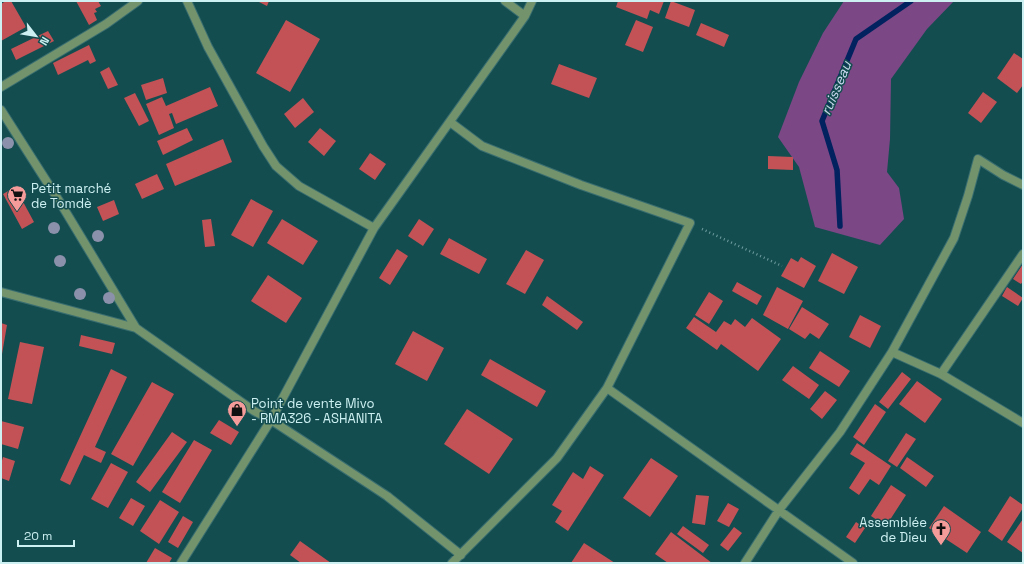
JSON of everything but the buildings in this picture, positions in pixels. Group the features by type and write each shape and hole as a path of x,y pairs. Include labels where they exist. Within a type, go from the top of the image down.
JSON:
{"street":[{"path":"1,87 106,24 138,1"},
{"path":"188,1 208,47 263,146 276,166 299,186 374,228"},
{"path":"505,1 525,16"},
{"path":"182,563 271,420 374,228 525,16 532,1"},
{"path":"1,110 61,204 136,328"},
{"path":"450,122 482,146 581,185 690,223 607,388 557,458 452,563"},
{"path":"745,563 780,510 840,432 892,352 954,238 978,159 1003,175 1023,185"},
{"path":"941,374 1023,254"},
{"path":"1,292 136,328 254,411 271,420 387,496 461,555"},
{"path":"892,352 941,374 1023,423"},
{"path":"607,388 853,563"}],"path":[{"path":"690,223 782,266"}],"shaded area":[{"path":"844,1 954,1 927,29 891,79 890,139 887,172 899,188 904,219 880,245 815,227 799,167 778,137 799,82 823,33"}],"waterway":[{"name":"ruisseau","path":"840,226 837,170 822,121 856,39 911,1"}],"place":[{"name":"Petit marché de Tomdè","path":"17,212"},
{"name":"Point de vente Mivo - RMA326 - ASHANITA","path":"237,427"},
{"name":"Assemblée de Dieu","path":"941,546"}]}
